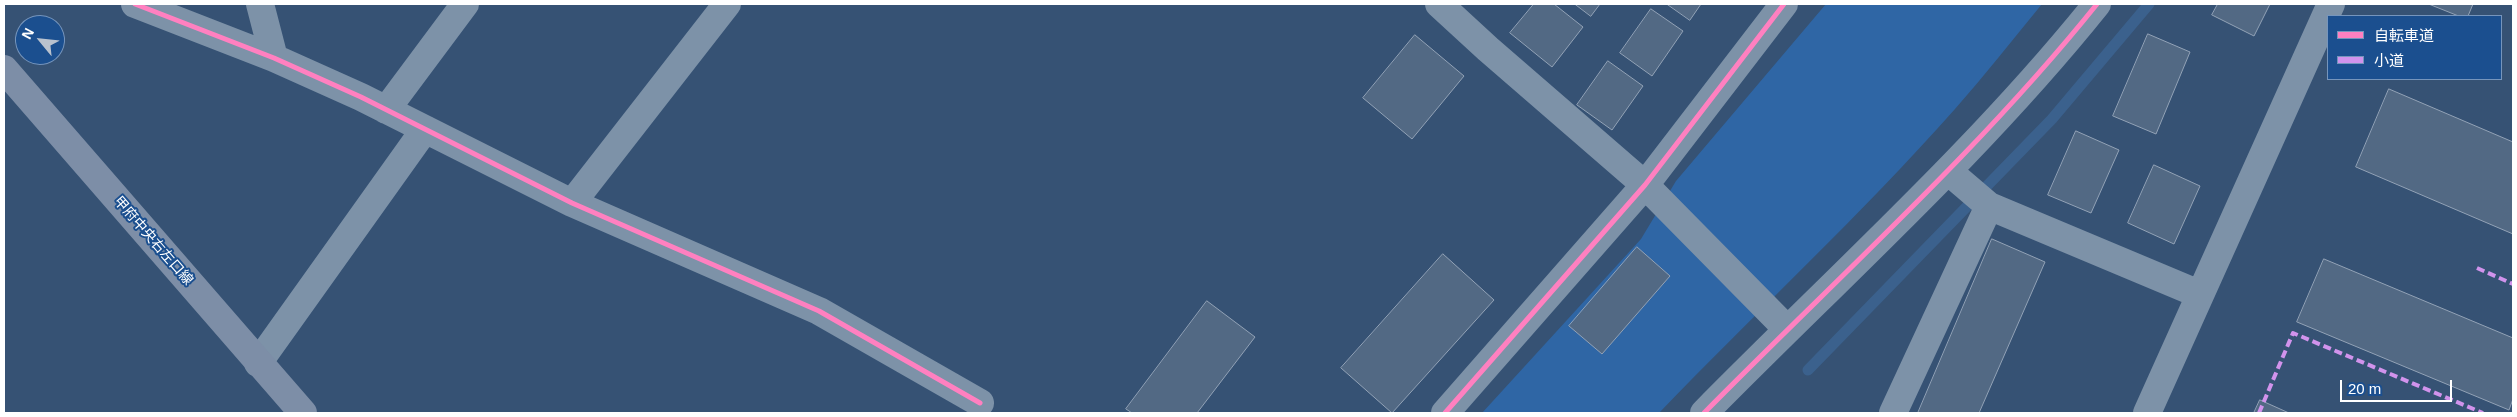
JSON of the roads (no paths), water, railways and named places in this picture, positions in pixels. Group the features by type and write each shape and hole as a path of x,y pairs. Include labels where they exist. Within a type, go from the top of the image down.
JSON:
{"main road":[{"name":"甲府中央右左口線","path":"4,69 302,413"}],"street":[{"path":"135,4 274,58 386,110 572,203 819,311 985,410"},
{"path":"260,4 274,58"},
{"path":"386,110 465,4"},
{"path":"572,203 727,4"},
{"path":"1440,4 1488,49 1645,185 1787,329"},
{"path":"1445,413 1645,185 1784,4"},
{"path":"1704,413 1787,329 1956,177 2097,4"},
{"path":"2147,413 2331,4"},
{"path":"258,362 425,130"},
{"path":"1956,177 1987,205 2199,294"},
{"path":"1893,413 1987,205"}],"waterway":[{"path":"1808,370 2052,119 2149,4"}]}
